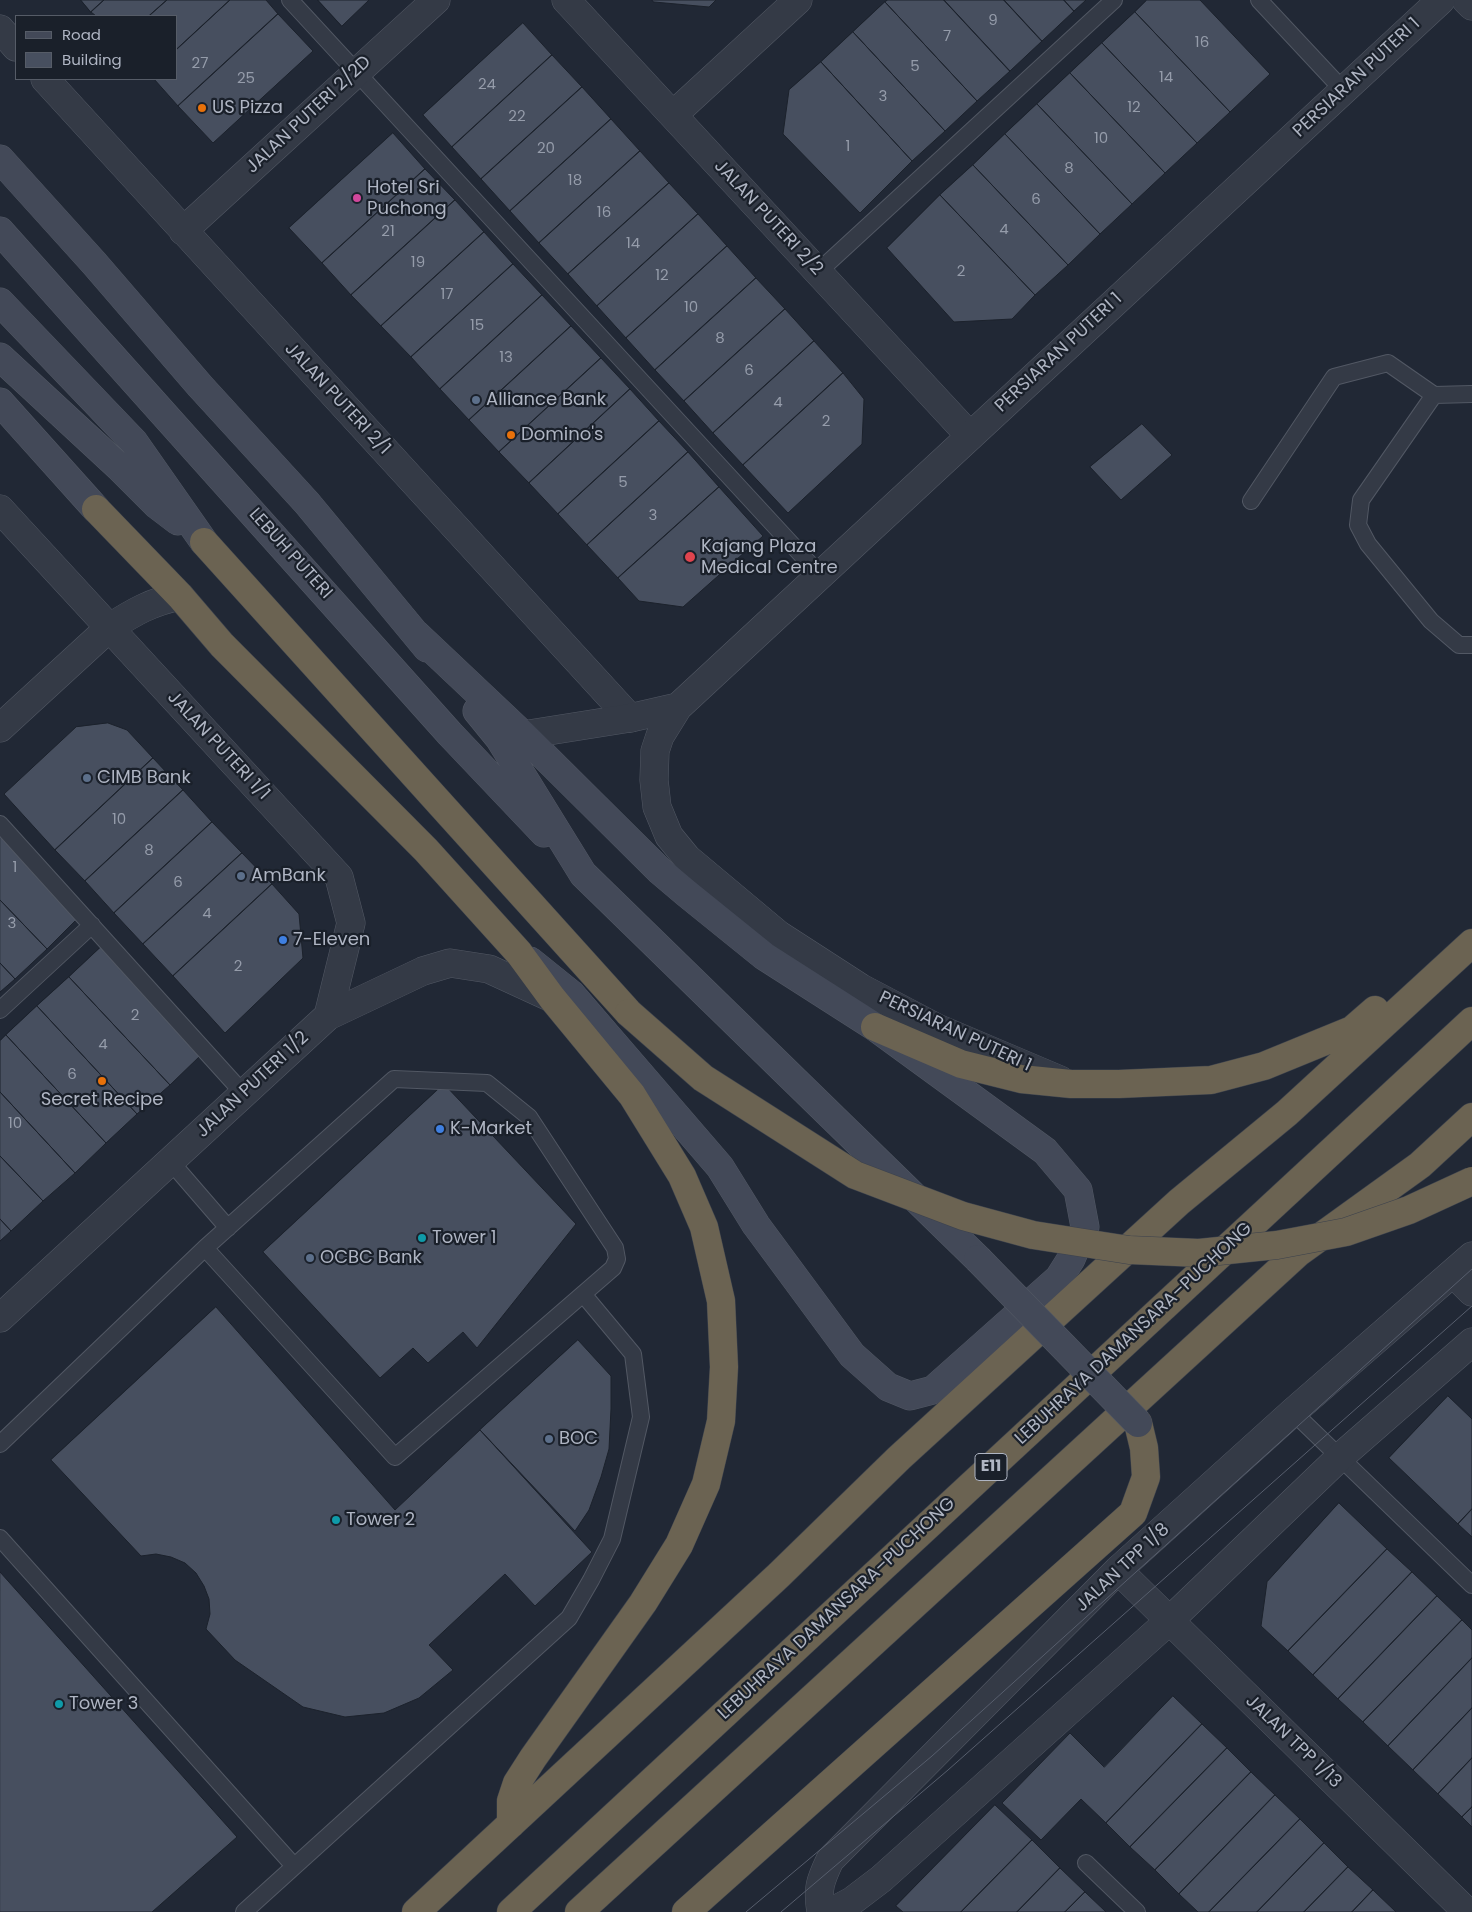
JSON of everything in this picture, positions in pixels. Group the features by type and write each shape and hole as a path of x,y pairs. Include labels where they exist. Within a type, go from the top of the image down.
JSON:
{"highway":[{"path":"96,510 153,571 180,596 222,645 426,850 519,953 552,998 632,1095 682,1176 704,1227 721,1301 724,1367 721,1421 706,1484 680,1545 643,1604 517,1783 511,1801 510,1824"},
{"path":"204,542 629,1013 703,1078 855,1175 963,1216 1033,1234 1129,1250 1199,1253 1277,1244 1346,1232 1409,1210 1472,1181"},
{"path":"416,1912 779,1575 899,1458 1150,1228 1287,1113 1472,943"},
{"path":"875,1028 961,1064 1021,1079 1070,1084 1211,1080 1264,1066 1343,1034 1352,1030 1381,1005 1425,986"},
{"name":"LEBUHRAYA DAMANSARA–PUCHONG","path":"511,1912 1472,1021"},
{"path":"579,1912 1298,1253 1420,1165 1472,1117"},
{"path":"686,1912 1133,1513 1146,1477 1144,1448 1138,1423"}],"main road":[{"path":"0,159 94,263 200,386 307,503 416,634 499,738 583,874 978,1259 1138,1423"},
{"name":"LEBUH PUTERI","path":"0,231 450,734 583,874"},
{"path":"0,302 134,442 204,542"},
{"path":"0,357 119,467 157,505 204,542"},
{"path":"0,402 96,510"},
{"path":"416,634 523,735 660,871 686,893 764,956 875,1028 1045,1152 1078,1190 1085,1227 1071,1259 1060,1278 932,1390 910,1396 888,1387 852,1355 756,1225 720,1167 571,994 519,953"}],"street":[{"name":"JALAN PUTERI 2/2D","path":"183,231 436,0"},
{"name":"JALAN PUTERI 2/2","path":"566,0 970,436"},
{"path":"673,115 798,0"},
{"name":"PERSIARAN PUTERI 1","path":"1070,1084 937,1028 861,988 779,935 687,858 669,836 657,807 654,780 655,751 660,736 678,708 1441,0"},
{"path":"1466,0 1472,6"},
{"path":"0,29 15,46"},
{"name":"JALAN PUTERI 2/1","path":"46,80 630,718"},
{"name":"JALAN PUTERI 1/1","path":"0,509 339,877 351,923 328,1016"},
{"path":"0,728 109,628 125,617 156,601 180,596"},
{"path":"523,735 630,718 678,708"},
{"name":"JALAN PUTERI 1/2","path":"0,1318 328,1016 423,971 450,963 489,968 552,998"},
{"path":"1462,1264 1472,1292"},
{"name":"JALAN TPP 1/8","path":"821,1912 818,1895 822,1878 830,1860 1118,1570 1293,1412 1462,1264"},
{"path":"831,1912 852,1901 880,1879 1169,1621 1339,1458 1472,1342"},
{"name":"JALAN TPP 1/13","path":"1118,1570 1467,1912"}],"lane":[{"path":"290,0 820,575"},
{"path":"818,272 1114,0"},
{"path":"1259,0 1343,90"},
{"path":"1251,501 1334,377 1388,363 1434,395 1472,394"},
{"path":"1434,395 1362,500 1358,525 1368,544 1431,621 1459,645 1472,645"},
{"path":"0,824 244,1094"},
{"path":"0,1010 92,925"},
{"path":"0,1444 205,1248 394,1079 487,1083 528,1117 615,1248 617,1260 613,1268 395,1457 205,1248"},
{"path":"170,1162 228,1228"},
{"path":"244,1912 569,1618 591,1580 612,1539 641,1417 633,1354 583,1294"},
{"path":"1293,1412 1472,1585"},
{"path":"0,1538 294,1866"},
{"path":"1086,1863 1136,1912"}],"building":[{"path":"81,0 104,0 91,12"},
{"path":"104,0 167,0 150,15 95,15 91,12"},
{"path":"167,0 230,0 178,48 178,15 150,15"},
{"path":"230,0 266,0 278,14 178,106 155,80 178,80 178,48"},
{"path":"318,0 369,0 342,26"},
{"path":"652,0 716,0 709,7 654,2"},
{"path":"888,0 944,0 1010,71 977,101 885,2"},
{"path":"944,0 1004,0 1042,41 1010,71"},
{"path":"1004,0 1064,0 1074,11 1042,41"},
{"path":"1064,0 1086,0 1074,11"},
{"path":"1147,0 1200,0 1270,74 1230,112 1135,12"},
{"path":"885,2 977,101 945,131 853,32"},
{"path":"1135,12 1230,112 1197,143 1102,43"},
{"path":"278,14 313,51 213,143 178,106"},
{"path":"523,23 552,55 452,147 423,115"},
{"path":"853,32 945,131 912,161 821,62"},
{"path":"1102,43 1197,143 1165,173 1070,73"},
{"path":"552,55 582,87 481,179 452,147"},
{"path":"821,62 912,161 860,213 783,134 789,90"},
{"path":"1070,73 1165,173 1132,204 1037,104"},
{"path":"582,87 611,119 510,211 481,179"},
{"path":"1037,104 1132,204 1100,234 1005,134"},
{"path":"611,119 640,151 539,243 510,211"},
{"name":"Hotel Sri Puchong","path":"393,133 425,169 322,263 289,228"},
{"path":"1005,134 1100,234 1068,265 973,165"},
{"path":"640,151 669,183 568,274 539,243"},
{"path":"973,165 1068,265 1035,295 940,195"},
{"name":"Hotel Sri Puchong","path":"425,169 455,200 351,295 322,263"},
{"path":"669,183 698,214 597,306 568,274"},
{"path":"940,195 1035,295 1012,319 954,322 887,248"},
{"path":"455,200 484,232 381,326 351,295"},
{"path":"698,214 727,246 626,338 597,306"},
{"path":"484,232 513,264 411,357 381,326"},
{"path":"727,246 756,278 655,370 626,338"},
{"path":"513,264 542,295 440,389 411,357"},
{"path":"756,278 785,309 684,401 655,370"},
{"path":"542,295 571,326 469,420 440,389"},
{"path":"785,309 814,341 713,433 684,401"},
{"path":"571,326 601,358 499,452 469,420"},
{"path":"814,341 843,373 743,465 713,433"},
{"path":"601,358 630,389 529,483 499,452"},
{"path":"843,373 864,399 862,444 788,513 743,465"},
{"path":"630,389 659,421 558,514 529,483"},
{"path":"659,421 688,452 587,545 558,514"},
{"path":"1142,424 1172,455 1121,500 1090,467"},
{"path":"688,452 719,487 618,578 587,545"},
{"name":"Kajang Plaza Medical Centre","path":"719,487 763,536 683,607 639,601 618,578"},
{"path":"108,723 127,730 153,758 55,850 4,794 76,727"},
{"path":"153,758 183,790 85,881 55,850"},
{"path":"183,790 212,822 114,913 85,881"},
{"path":"212,822 242,853 143,944 114,913"},
{"path":"0,836 77,919 47,949 0,900"},
{"path":"242,853 272,884 173,976 143,944"},
{"path":"272,884 299,914 303,958 225,1033 173,976"},
{"path":"0,900 47,949 15,979 0,963"},
{"path":"101,947 201,1055 170,1085 69,977"},
{"path":"0,963 15,979 0,992"},
{"path":"69,977 170,1085 137,1114 37,1006"},
{"path":"37,1006 137,1114 106,1143 6,1035"},
{"path":"6,1035 106,1143 75,1173 0,1092 0,1041"},
{"name":"Tower 1","path":"444,1084 576,1224 477,1348 463,1332 428,1363 413,1348 380,1378 263,1252"},
{"path":"0,1092 75,1173 43,1201 0,1156"},
{"path":"0,1156 43,1201 11,1231 0,1219"},
{"path":"0,1219 11,1231 0,1241"},
{"name":"Tower 2","path":"216,1307 395,1510 480,1430 592,1552 535,1606 505,1574 429,1645 453,1670 419,1698 384,1713 345,1717 303,1707 235,1660 206,1629 210,1614 209,1599 196,1573 185,1563 171,1557 156,1554 141,1556 51,1460"},
{"name":"BOC","path":"578,1340 611,1376 611,1409 609,1449 601,1477 589,1510 575,1531 480,1430"},
{"path":"1448,1396 1472,1419 1472,1509 1458,1524 1389,1458"},
{"path":"1339,1503 1387,1549 1288,1651 1261,1626 1267,1582"},
{"path":"1472,1509 1472,1537 1458,1524"},
{"path":"1387,1549 1412,1572 1313,1675 1288,1651"},
{"name":"Tower 3","path":"0,1572 237,1837 152,1912 0,1912"},
{"path":"1412,1572 1437,1596 1338,1699 1313,1675"},
{"path":"1437,1596 1462,1620 1363,1722 1338,1699"},
{"path":"1462,1620 1472,1630 1472,1658 1388,1746 1363,1722"},
{"path":"1472,1658 1472,1708 1413,1770 1388,1746"},
{"path":"1173,1696 1202,1724 1106,1823 1081,1799 1041,1840 1002,1803 1070,1733 1104,1767"},
{"path":"1472,1708 1472,1758 1438,1794 1413,1770"},
{"path":"1202,1724 1227,1748 1130,1847 1106,1823"},
{"path":"1227,1748 1251,1772 1155,1870 1130,1847"},
{"path":"1472,1758 1472,1807 1462,1817 1438,1794"},
{"path":"1251,1772 1275,1795 1179,1894 1155,1870"},
{"path":"1275,1795 1300,1819 1209,1912 1198,1912 1179,1894"},
{"path":"995,1805 1032,1840 961,1912 903,1912 896,1906"},
{"path":"1472,1807 1472,1827 1462,1817"},
{"path":"1300,1819 1324,1843 1257,1912 1209,1912"},
{"path":"1032,1840 1060,1868 1017,1912 961,1912"},
{"path":"1324,1843 1348,1867 1304,1912 1257,1912"},
{"path":"1348,1867 1373,1890 1352,1912 1304,1912"},
{"path":"1060,1868 1085,1892 1065,1912 1017,1912"},
{"path":"1373,1890 1396,1912 1352,1912"},
{"path":"1085,1892 1106,1912 1065,1912"}],"tram line":[{"path":"746,1912 932,1756 1472,1269"},
{"path":"781,1912 948,1770 1472,1306"}],"place":[{"name":"US Pizza","path":"202,108"},
{"name":"Hotel Sri Puchong","path":"357,198"},
{"name":"Alliance Bank","path":"476,400"},
{"name":"Domino's","path":"511,435"},
{"name":"Kajang Plaza Medical Centre","path":"690,557"},
{"name":"CIMB Bank","path":"87,778"},
{"name":"AmBank","path":"241,876"},
{"name":"7-Eleven","path":"283,940"},
{"name":"Secret Recipe","path":"102,1081"},
{"name":"K-Market","path":"440,1129"},
{"name":"Tower 1","path":"422,1238"},
{"name":"OCBC Bank","path":"310,1258"},
{"name":"BOC","path":"549,1439"},
{"name":"Tower 2","path":"336,1520"},
{"name":"Tower 3","path":"59,1704"}]}
